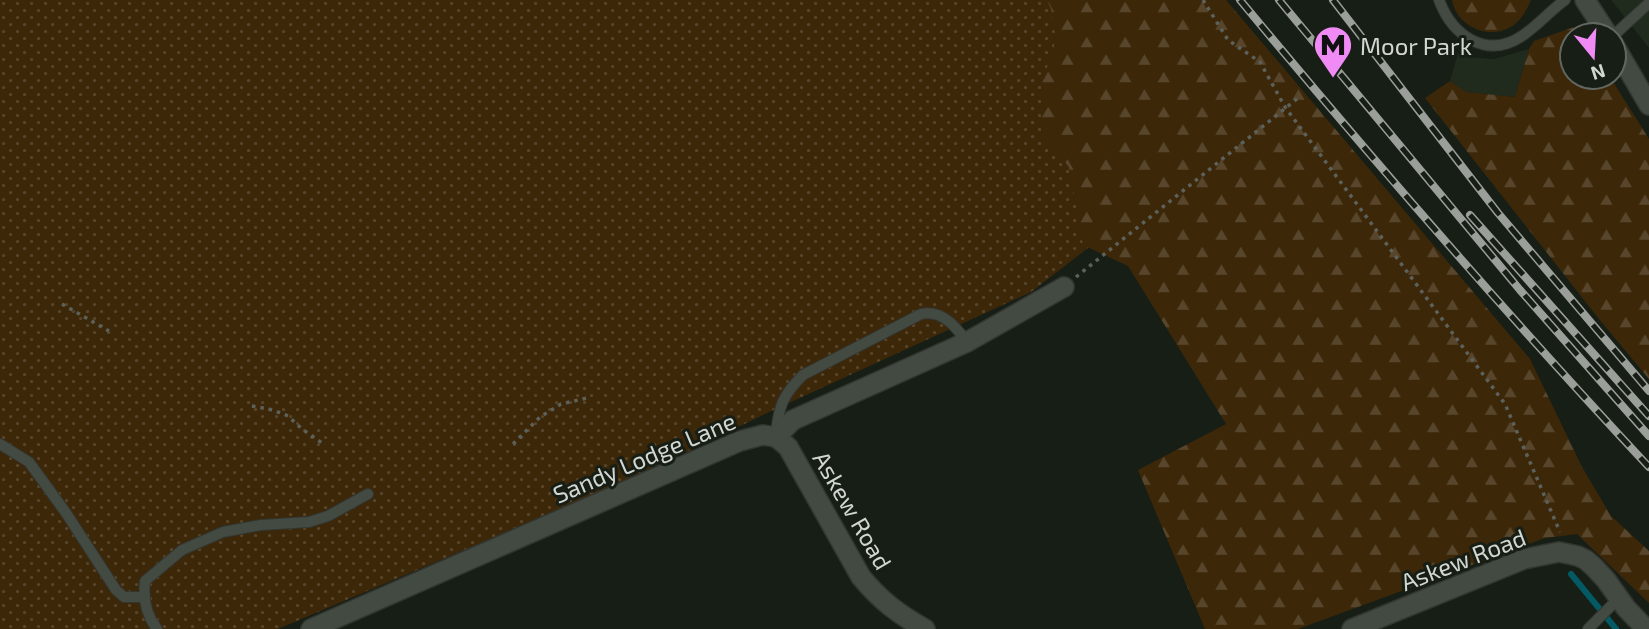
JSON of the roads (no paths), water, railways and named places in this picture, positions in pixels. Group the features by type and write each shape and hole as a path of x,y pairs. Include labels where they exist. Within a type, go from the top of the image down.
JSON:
{"street":[{"path":"1585,0 1599,21"},
{"path":"1628,69 1649,105"},
{"name":"Sandy Lodge Lane","path":"311,629 740,441 763,435 776,437 793,420 967,342 1067,284"},
{"name":"Askew Road","path":"776,437 788,447 860,577 892,610 925,629"},
{"name":"Askew Road","path":"1352,629 1524,559 1550,553 1569,554 1586,560 1619,598"},
{"path":"1619,598 1646,629"}],"lane":[{"path":"1439,0 1448,19 1461,33 1472,41 1497,45 1522,35 1565,0"},
{"path":"1628,22 1649,3"},
{"path":"776,437 782,400 803,375 921,314 938,314 955,326 967,342"},
{"path":"0,444 29,462 116,590 124,597 143,597"},
{"path":"157,629 152,623 143,597 145,581 182,550 223,532 261,525 309,522 328,516 368,494"},
{"path":"1588,629 1619,598"}],"waterway":[{"path":"1571,574 1616,629"}],"railway":[{"path":"1240,0 1441,236 1649,467"},
{"path":"1279,0 1520,290 1649,436"},
{"path":"1333,0 1498,213 1649,391"},
{"path":"1470,215 1649,416"}],"place":[{"name":"Moor Park","path":"1333,79"}]}
